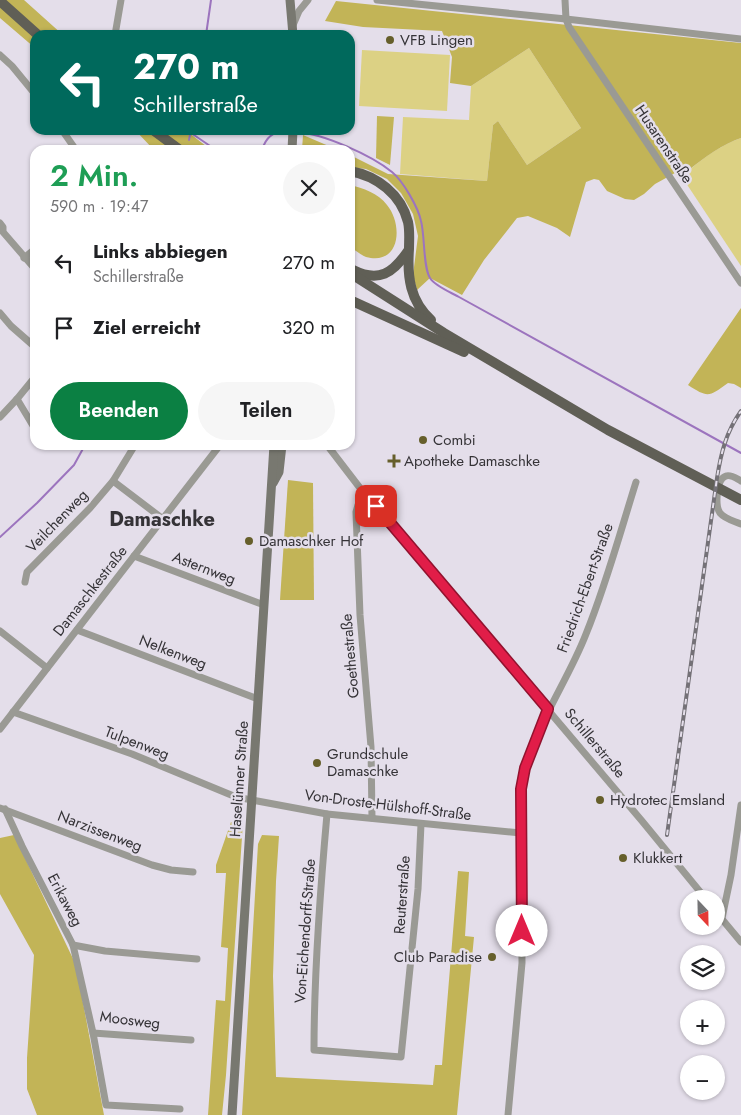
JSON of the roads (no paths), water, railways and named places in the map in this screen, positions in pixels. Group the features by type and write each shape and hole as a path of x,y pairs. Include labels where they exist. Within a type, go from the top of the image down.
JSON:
{"main road":[{"path":"0,1 32,30"},
{"path":"156,135 164,145"},
{"path":"159,135 173,145"},
{"path":"355,172 378,181 390,190 398,200 408,223 408,275 414,297 424,314 444,333"},
{"path":"355,271 370,276 386,274 394,268 408,251"},
{"path":"355,275 502,368 631,443 741,500"},
{"path":"355,302 502,368"}],"street":[{"path":"116,30 120,0"},
{"path":"290,0 293,30"},
{"path":"293,30 299,11 308,0"},
{"path":"377,0 566,19 741,40"},
{"path":"565,0 566,19"},
{"name":"Husarenstraße","path":"566,19 569,27 612,92 741,283"},
{"path":"0,55 30,88"},
{"path":"0,223 3,227 3,232 30,264"},
{"path":"24,258 30,253"},
{"path":"0,313 11,326 30,343"},
{"path":"1,414 30,383"},
{"path":"17,399 30,421"},
{"name":"Veilchenweg","path":"25,582 27,572 90,508 113,481 132,450"},
{"name":"Damaschkestraße","path":"0,729 216,450"},
{"name":"Haselünner Straße","path":"232,1115 274,450"},
{"path":"271,486 279,472 281,450"},
{"name":"Schillerstraße","path":"331,450 369,498 699,890"},
{"path":"741,481 730,476 722,478 719,484 716,504 725,518 741,524"},
{"path":"113,481 162,519"},
{"name":"Friedrich-Ebert-Straße","path":"508,1115 522,963 521,789 525,768 548,709 586,635 636,482"},
{"name":"Goethestraße","path":"369,498 358,506 356,512 360,615 372,747 372,818"},
{"name":"Asternweg","path":"134,556 264,605"},
{"name":"Nelkenweg","path":"77,630 258,699"},
{"path":"0,631 47,668"},
{"name":"Tulpenweg","path":"13,712 132,754 236,797 252,800"},
{"name":"Von-Droste-Hülshoff-Straße","path":"252,800 327,814 521,834"},
{"path":"725,904 741,806"},
{"name":"Narzissenweg","path":"2,808 152,865 171,870 193,872"},
{"name":"Erikaweg","path":"2,808 73,945 105,951 197,959"},
{"name":"Von-Eichendorff-Straße","path":"327,814 318,918 314,1050 401,1057"},
{"name":"Reuterstraße","path":"401,1057 418,889 421,824"},
{"path":"725,922 741,942"},
{"name":"Moosweg","path":"73,945 93,1032 191,1040"},
{"path":"93,1032 106,1105 180,1110"}],"waterway":[{"path":"207,30 211,0"},
{"path":"189,140 190,135"},
{"path":"194,135 209,145"},
{"path":"264,145 272,135"},
{"path":"312,135 344,145"},
{"path":"355,150 392,172 401,181 410,195 417,209 422,227 426,267 430,278 435,284 741,453"},
{"path":"0,537 74,465 82,450"}],"railway":[{"path":"667,835 722,451 741,411"}],"place":[{"name":"VFB Lingen","path":"390,40"},
{"name":"Combi","path":"423,440"},
{"name":"Apotheke Damaschke","path":"394,461"},
{"name":"Damaschker Hof","path":"249,541"},
{"name":"Grundschule Damaschke","path":"317,763"},
{"name":"Hydrotec Emsland","path":"600,800"},
{"name":"Klukkert","path":"623,858"},
{"name":"Club Paradise","path":"492,957"}],"district":[{"name":"Damaschke","path":"162,519"}]}
